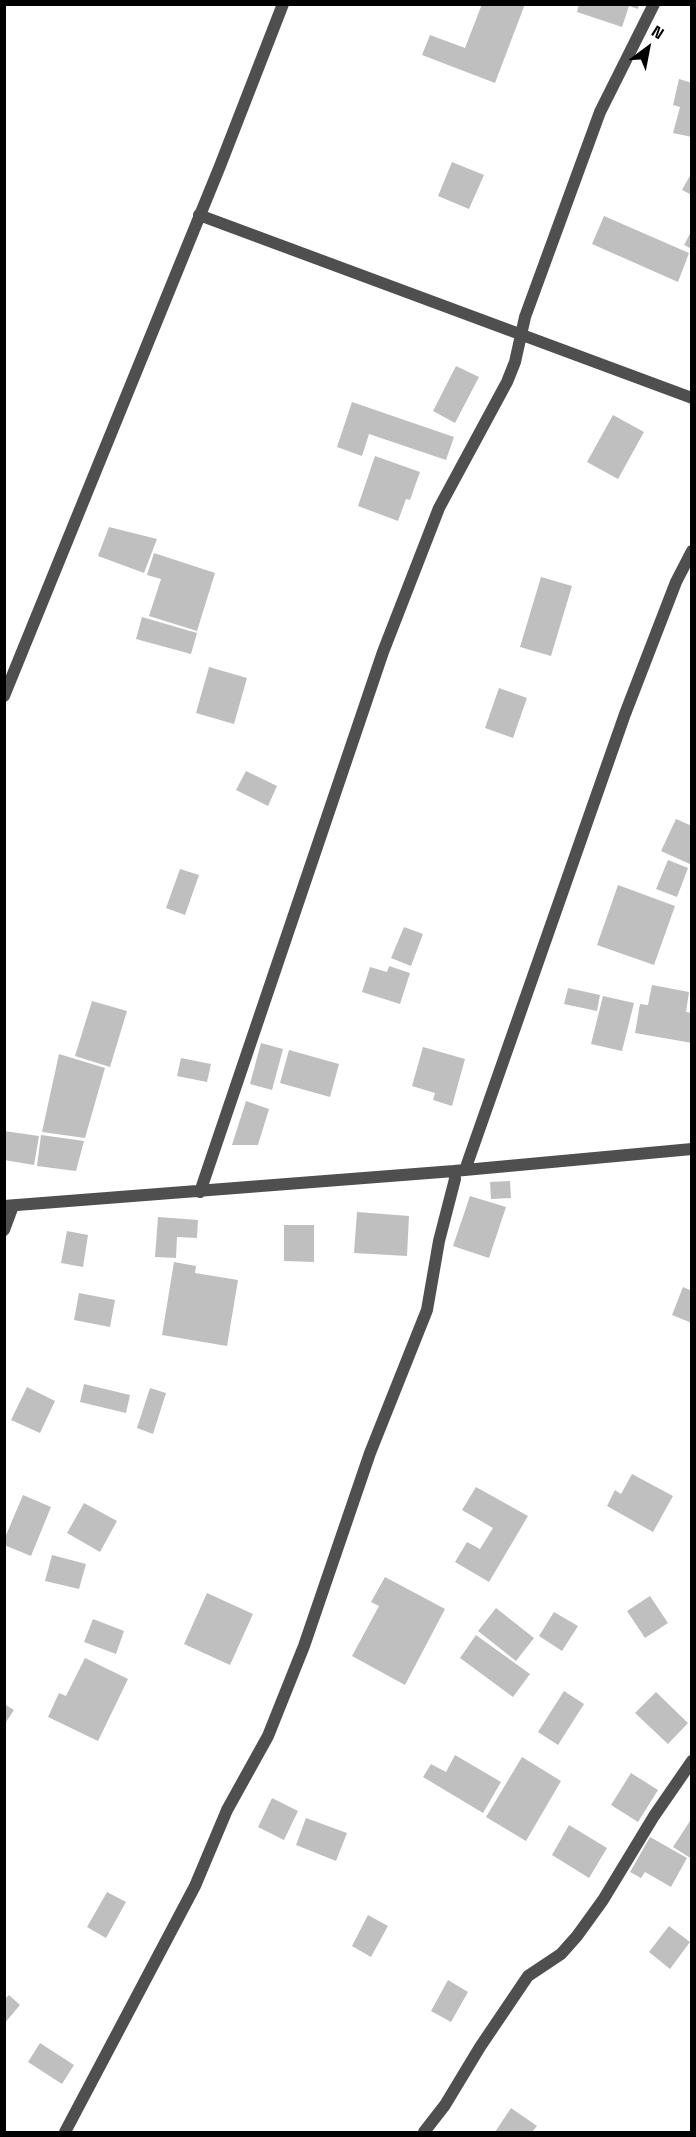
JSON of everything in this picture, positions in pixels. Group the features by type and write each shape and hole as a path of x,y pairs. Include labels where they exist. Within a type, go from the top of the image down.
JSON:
{"street":[{"path":"4,696 283,4"},
{"path":"200,1192 383,652 438,508 507,382 525,317 600,112 654,4"},
{"path":"199,215 692,398"},
{"path":"65,2133 195,1886 227,1810 268,1736 304,1646 370,1453 427,1310 439,1241 454,1179 460,1171 676,582 692,551"},
{"path":"4,1230 9,1206 460,1171 692,1149"},
{"path":"424,2133 445,2105 480,2047 528,1976 561,1954 597,1909 654,1816 692,1761"}],"building":[{"path":"482,4 525,4 495,83 422,55 430,35 465,48"},
{"path":"579,4 639,4 638,9 629,6 622,27 577,12"},
{"path":"679,79 692,83 692,137 673,133 680,107 673,105"},
{"path":"452,162 484,175 469,209 438,196"},
{"path":"692,172 692,195 682,190"},
{"path":"604,216 689,253 678,282 592,244"},
{"path":"692,230 692,249 684,245"},
{"path":"456,366 479,377 455,423 433,411"},
{"path":"352,402 454,437 446,460 369,434 362,456 337,447"},
{"path":"613,415 644,432 618,479 587,462"},
{"path":"375,456 420,472 410,500 406,499 398,521 358,506"},
{"path":"109,527 157,539 144,573 98,556"},
{"path":"154,553 215,573 197,631 149,616 161,579 147,575"},
{"path":"541,577 572,586 551,656 520,647"},
{"path":"142,617 197,633 191,654 136,639"},
{"path":"209,667 247,678 234,724 196,713"},
{"path":"499,688 527,698 513,738 485,728"},
{"path":"246,771 277,786 268,806 236,790"},
{"path":"676,819 692,826 692,865 661,851"},
{"path":"668,860 688,868 677,897 656,889"},
{"path":"180,869 199,875 185,915 166,908"},
{"path":"618,885 675,906 654,965 597,945"},
{"path":"404,927 423,934 411,966 391,958"},
{"path":"389,966 410,973 400,1004 362,992 370,967 387,972"},
{"path":"652,985 689,992 686,1012 692,1013 692,1043 635,1033 640,1004 648,1005"},
{"path":"568,988 600,995 597,1011 564,1004"},
{"path":"603,996 634,1003 622,1051 591,1044"},
{"path":"92,1001 127,1011 110,1067 75,1056"},
{"path":"261,1043 283,1049 272,1090 250,1084"},
{"path":"423,1047 465,1059 452,1106 433,1100 435,1093 412,1086"},
{"path":"289,1050 339,1064 330,1097 280,1083"},
{"path":"59,1054 105,1068 85,1138 42,1132"},
{"path":"181,1058 211,1064 207,1082 177,1076"},
{"path":"246,1101 269,1109 258,1145 232,1145"},
{"path":"4,1131 39,1136 34,1165 4,1160"},
{"path":"41,1135 84,1141 76,1171 37,1166"},
{"path":"510,1181 511,1198 491,1199 490,1182"},
{"path":"470,1196 506,1207 489,1258 453,1246"},
{"path":"357,1212 409,1216 407,1256 354,1253"},
{"path":"158,1217 198,1220 197,1238 177,1237 176,1258 155,1257"},
{"path":"284,1225 314,1225 314,1262 284,1261"},
{"path":"67,1231 88,1235 83,1267 61,1263"},
{"path":"174,1262 196,1266 195,1273 238,1280 227,1346 162,1335"},
{"path":"683,1287 692,1291 692,1323 672,1315"},
{"path":"79,1293 115,1300 110,1327 74,1320"},
{"path":"84,1384 130,1395 126,1413 80,1402"},
{"path":"27,1387 55,1401 40,1433 11,1420"},
{"path":"150,1388 166,1393 153,1434 137,1428"},
{"path":"632,1474 673,1496 653,1532 607,1506 615,1490 621,1494"},
{"path":"476,1487 528,1516 489,1582 455,1562 467,1542 480,1549 493,1528 462,1510"},
{"path":"23,1495 51,1507 31,1556 4,1545"},
{"path":"84,1503 117,1521 100,1552 67,1533"},
{"path":"52,1555 86,1564 79,1589 45,1581"},
{"path":"385,1577 445,1609 405,1685 352,1656 379,1606 371,1602"},
{"path":"207,1593 253,1614 230,1665 184,1644"},
{"path":"650,1596 668,1623 645,1638 627,1611"},
{"path":"496,1608 534,1638 516,1661 478,1631"},
{"path":"554,1612 578,1626 562,1651 539,1636"},
{"path":"93,1619 124,1631 116,1654 84,1642"},
{"path":"476,1635 530,1674 513,1697 460,1658"},
{"path":"85,1658 128,1679 98,1741 48,1717 59,1693 66,1696"},
{"path":"564,1691 584,1704 558,1745 538,1732"},
{"path":"656,1692 688,1723 668,1744 635,1713"},
{"path":"4,1704 14,1710 4,1725"},
{"path":"455,1755 501,1782 483,1813 423,1777 431,1764 446,1772"},
{"path":"522,1757 561,1781 526,1841 486,1817"},
{"path":"631,1773 658,1790 638,1822 611,1805"},
{"path":"272,1798 298,1811 284,1840 258,1827"},
{"path":"306,1818 347,1833 336,1861 296,1845"},
{"path":"690,1821 692,1822 692,1859 673,1847"},
{"path":"569,1825 607,1848 589,1878 552,1855"},
{"path":"650,1837 687,1858 671,1887 645,1872 641,1878 630,1872"},
{"path":"107,1892 126,1902 106,1938 87,1927"},
{"path":"368,1915 388,1926 371,1957 352,1946"},
{"path":"669,1926 690,1942 670,1969 649,1952"},
{"path":"448,1980 468,1992 451,2022 431,2011"},
{"path":"9,1995 20,2005 4,2024 4,2000"},
{"path":"40,2043 74,2065 62,2084 28,2062"},
{"path":"511,2108 537,2126 532,2132 495,2132"}]}
